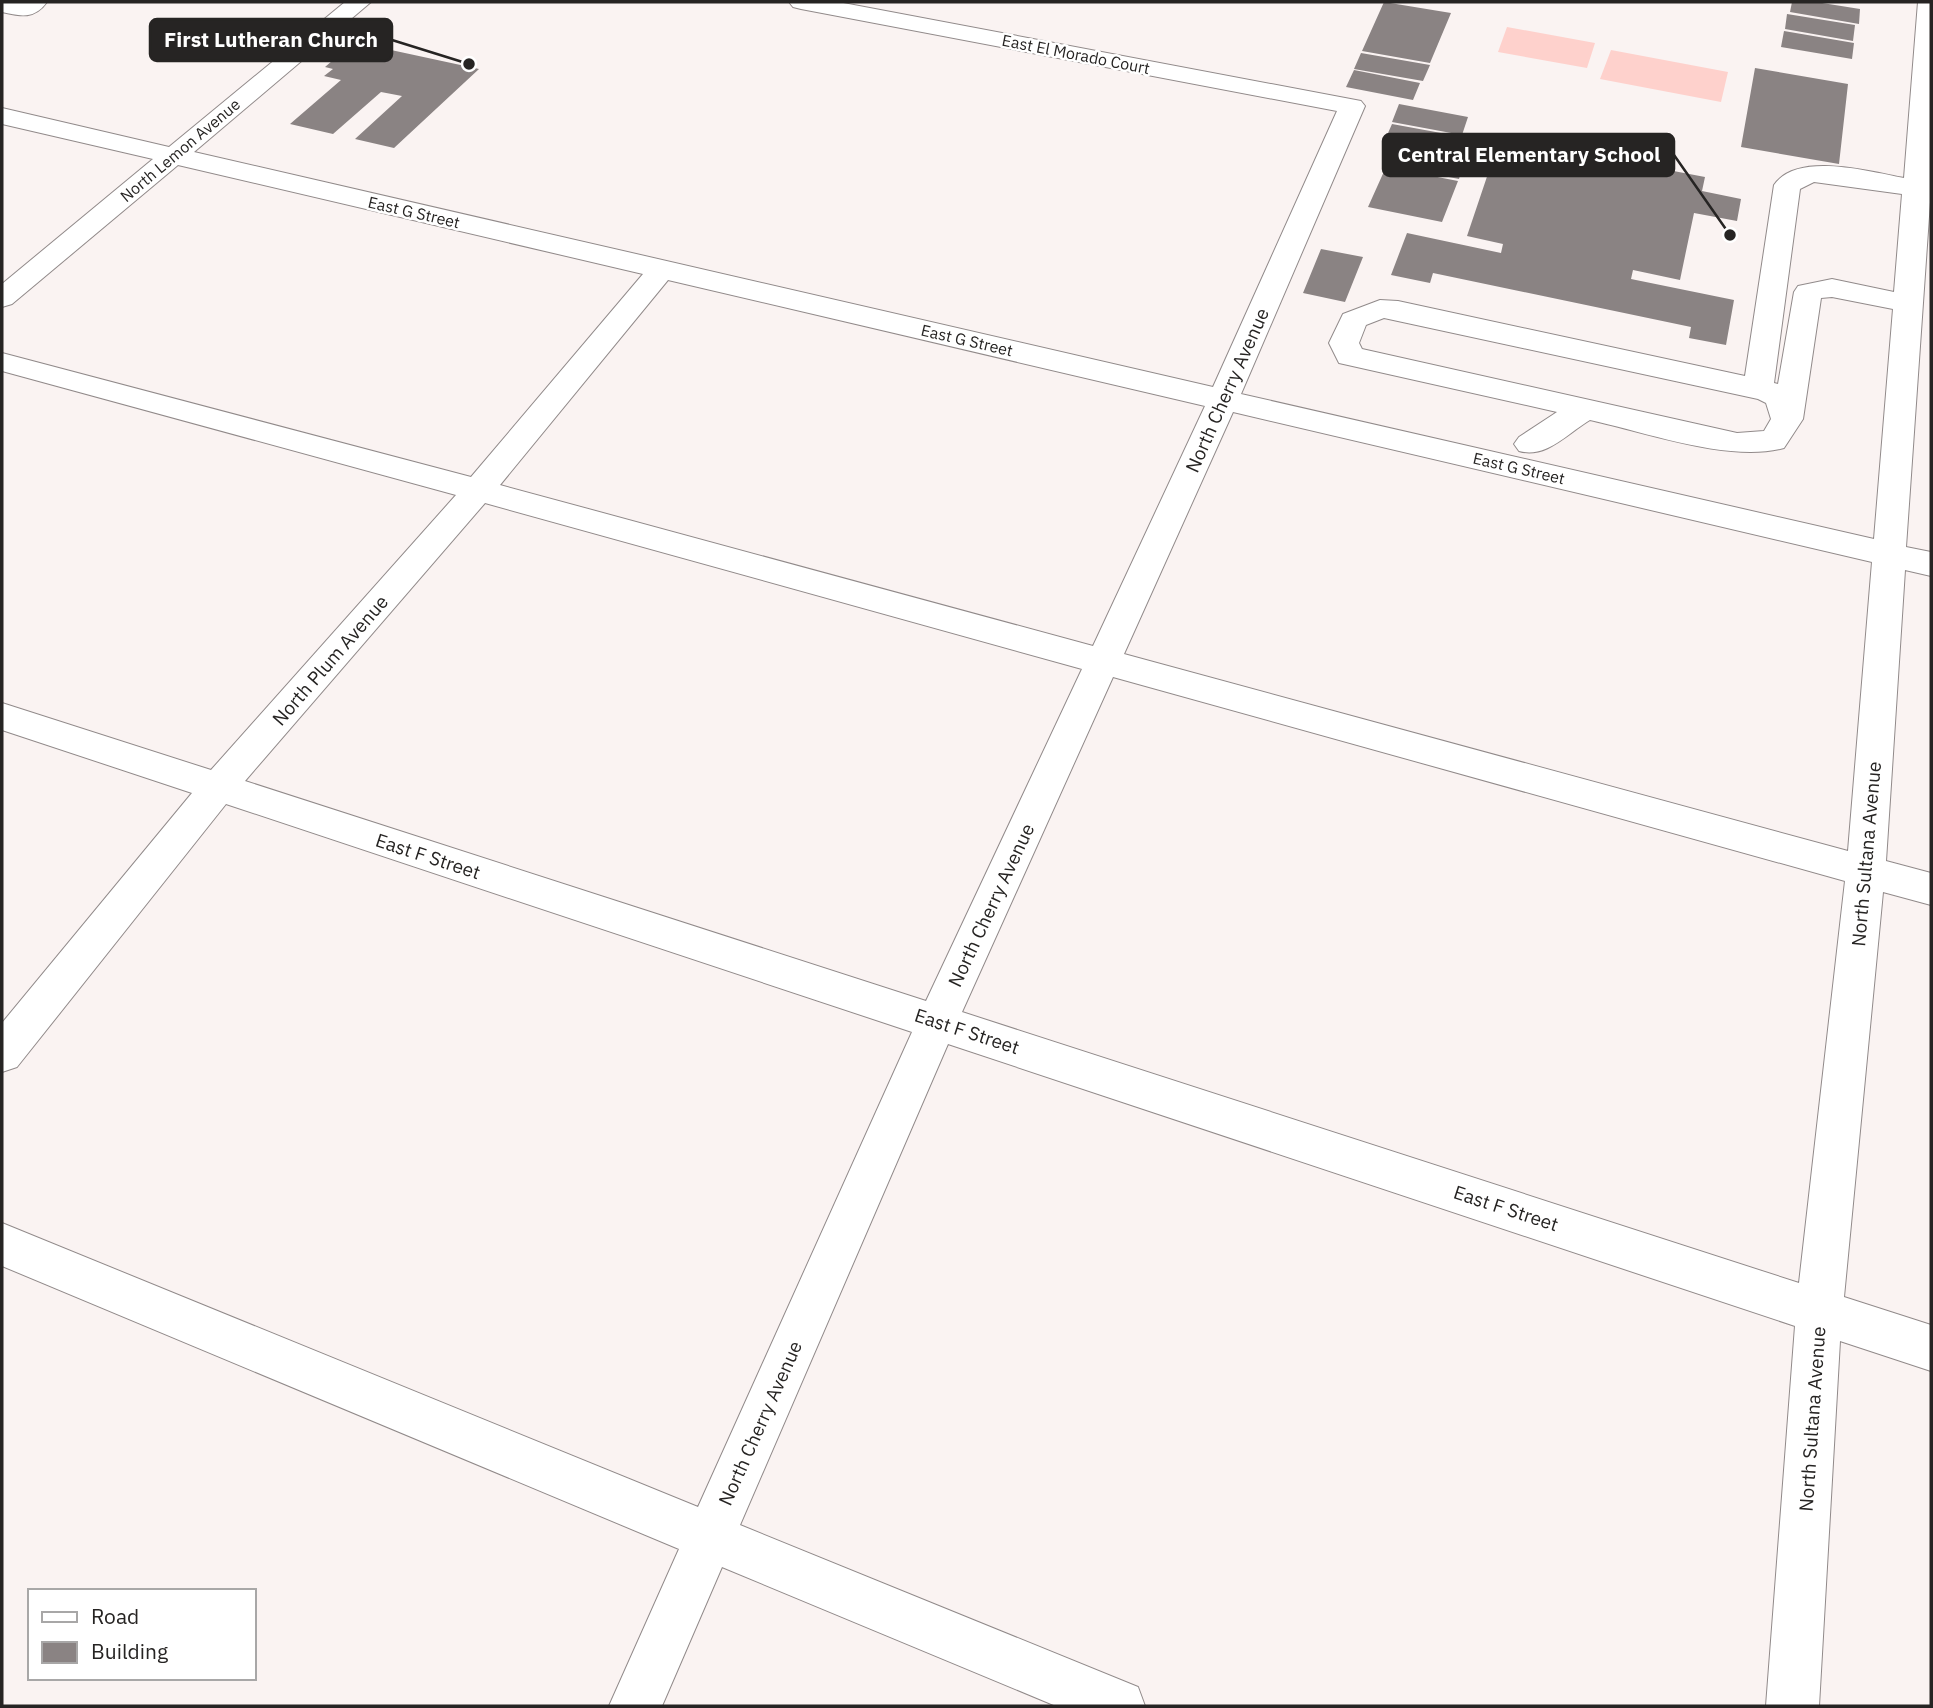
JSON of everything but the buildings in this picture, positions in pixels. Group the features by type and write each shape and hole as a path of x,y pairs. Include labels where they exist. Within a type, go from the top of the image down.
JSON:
{"street":[{"path":"2,5 24,9 36,2"},
{"name":"North Lemon Avenue","path":"2,298 359,2"},
{"name":"East El Morado Court","path":"801,2 1352,106"},
{"name":"North Sultana Avenue","path":"1793,1706 1819,1311 1866,871 1908,303 1921,208 1930,2"},
{"name":"North Cherry Avenue","path":"635,1706 937,1022 1223,400 1352,106"},
{"name":"East G Street","path":"7,123 173,156 1223,400 1526,456 1931,564"},
{"path":"1758,388 1787,186 1810,174 1838,175 1921,208"},
{"name":"North Plum Avenue","path":"2,1054 218,788 478,490 662,269"},
{"path":"1774,276 1908,303"},
{"path":"1787,419 1779,398 1758,388 1398,310 1380,309 1365,314 1353,320 1346,331 1344,343 1350,356 1737,443 1773,441 1787,419 1808,292 1832,288"},
{"path":"2,362 1931,889"},
{"path":"1501,391 1514,401 1520,413 1520,429 1526,456 1566,419 1586,409"},
{"name":"East F Street","path":"2,716 1931,1348"},
{"path":"2,1244 1119,1706"}],"shaded area":[{"path":"1507,27 1595,43 1587,68 1498,52"},
{"path":"1611,50 1728,72 1721,102 1600,79"}],"place":[{"name":"First Lutheran Church","path":"469,64"},
{"name":"Central Elementary School","path":"1730,235"}]}
